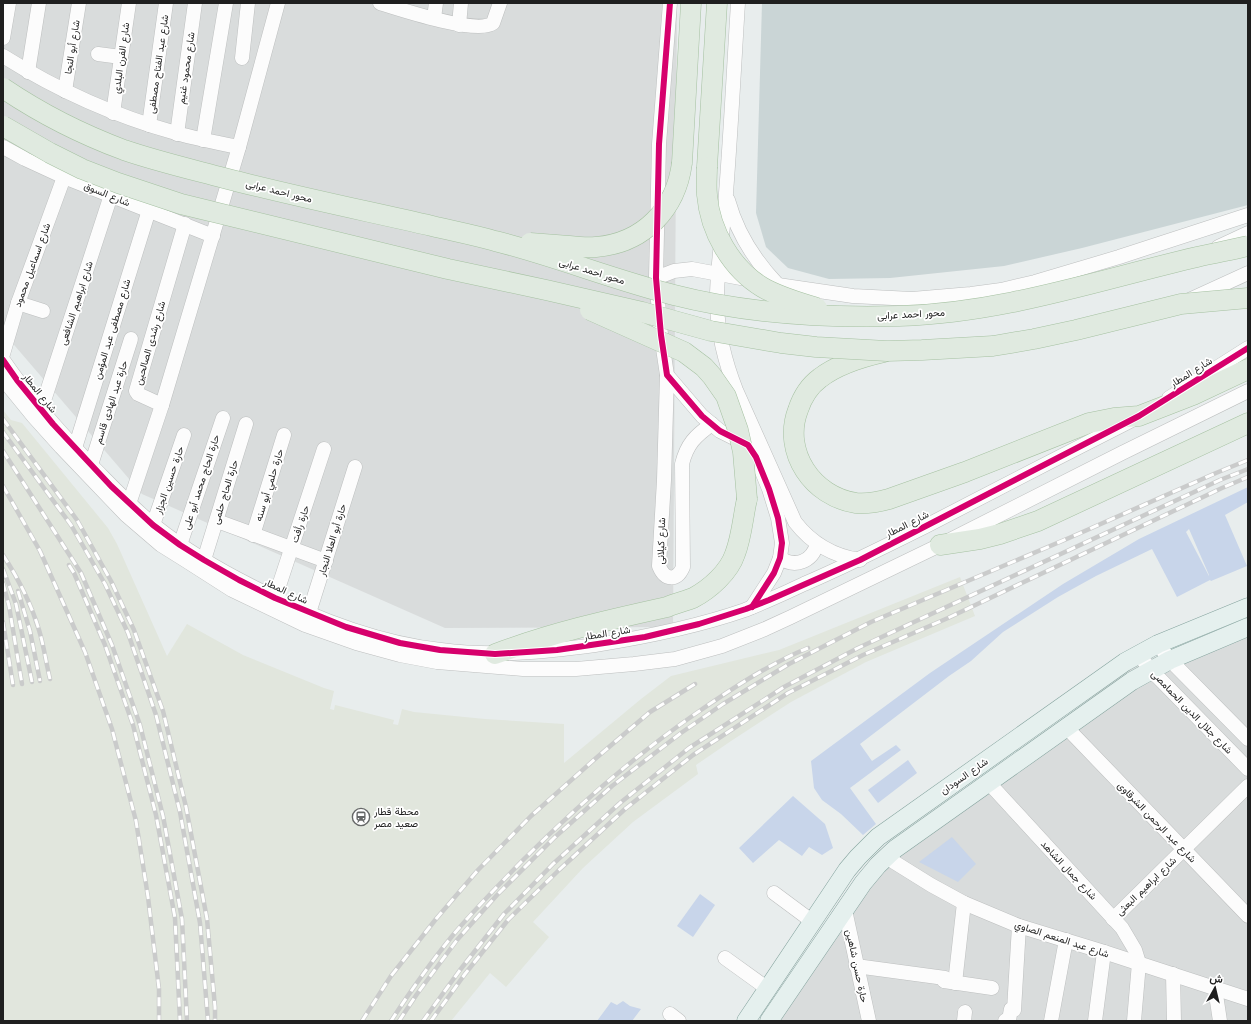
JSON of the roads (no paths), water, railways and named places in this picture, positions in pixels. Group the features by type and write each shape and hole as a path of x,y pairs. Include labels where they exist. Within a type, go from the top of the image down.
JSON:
{"highway":[{"path":"496,241 583,248 607,246 630,238 650,225 659,217 672,197 680,175 683,150 691,3"},
{"path":"717,3 706,181 712,222 724,247 751,279 762,287 785,298 839,316"},
{"name":"محور احمد عرابى","path":"3,88 34,108 81,132 126,150 160,161 283,193 496,241 646,288 684,298 742,309 807,315 878,316 932,314 991,307 1047,295 1201,256 1248,246"},
{"path":"3,126 50,153 82,169 118,183 189,206 448,270 546,290 746,338 816,347 887,351 993,346 1076,330 1182,304 1248,298"},
{"path":"495,654 520,644 571,629 667,607 702,592 721,577 735,554 747,498 743,452 731,407 720,386 704,367 684,352 546,290"},
{"path":"887,351 850,363 823,376 811,386 796,415 794,437 798,458 803,468 809,477 821,488 835,497 846,501 862,503 878,502 965,472 1089,423 1114,418 1140,416 1193,395 1248,369"},
{"path":"940,545 980,539 1038,521 1248,423"}],"main road":[{"name":"شارع السودان","path":"746,1021 814,922 847,870 869,845 888,829 1113,670 1138,654 1158,644 1248,607"},
{"name":"شارع السودان","path":"769,1021 870,874 886,857 1132,681 1170,660 1248,627"},
{"path":"958,780 970,797"}],"street":[{"path":"3,38 9,3"},
{"path":"28,72 39,3"},
{"name":"شارع أبو النجا","path":"65,91 79,3"},
{"name":"شارع الفرن البلدي","path":"112,113 129,3"},
{"name":"شارع عبد الفتاح مصطفى","path":"149,125 166,3"},
{"name":"شارع محمود غنيم","path":"177,134 194,3"},
{"path":"203,140 226,3"},
{"path":"242,58 248,3"},
{"path":"128,509 162,404 213,236 278,3"},
{"path":"434,18 436,3"},
{"path":"459,25 461,3"},
{"path":"487,26 492,3"},
{"path":"384,4 459,25 487,26 493,23 500,3"},
{"path":"670,3 659,144 656,278 661,335 667,375 702,416 720,430 748,445 756,457 769,489 778,518 782,543 780,558 774,573 752,607"},
{"path":"738,3 726,194 718,274 717,296 720,340 729,373 795,522 801,530 817,544 836,554 860,560"},
{"path":"98,54 121,57"},
{"path":"3,56 28,72 112,113 177,134 239,147"},
{"name":"شارع السوق","path":"3,147 25,159 64,176 213,236"},
{"name":"شارع اسماعيل محمود","path":"3,354 18,303 64,176"},
{"path":"726,194 735,223 749,250 778,285"},
{"name":"شارع ابراهيم الشافعى","path":"41,410 111,195"},
{"name":"شارع مصطفى عبد المؤمن","path":"72,452 148,210"},
{"path":"656,278 669,272 701,270 778,285 824,292 882,298 919,298 971,294 1001,290 1035,282 1119,257 1248,215"},
{"name":"شارع رشدى الصالحين","path":"162,404 138,394 136,391 184,224"},
{"name":"محور احمد عرابى","path":"1201,256 1248,233"},
{"path":"1182,304 1213,288 1248,273"},
{"path":"18,303 43,311"},
{"name":"حارة عبد الهادى قاسم","path":"91,465 131,339"},
{"name":"شارع المطار","path":"3,360 16,380 41,410 72,452 91,465 111,486 128,509 204,560 275,598 346,627 400,644 440,650 495,654 557,650 645,637 699,624 752,607 860,560 1140,416 1248,348"},
{"name":"شارع كيلانى","path":"667,375 664,486 659,566 662,573 667,577 674,577 680,574 683,567 682,464 684,456 692,440 712,424"},
{"name":"شارع المطار","path":"3,379 34,417 72,452 162,545 215,580 252,600 305,625 356,644 437,662 523,669 576,669 634,664 675,659 722,646 791,617 940,545 1129,449 1248,391"},
{"name":"حارة الحاج محمد أبو على","path":"180,545 223,418"},
{"name":"حارة الحاج حلمى","path":"204,560 246,424"},
{"name":"حارة حسين الجزار","path":"153,525 184,435"},
{"name":"حارة حلمي أبو سنه","path":"253,534 284,436"},
{"name":"حارة رأفت","path":"275,598 324,449"},
{"name":"حارة أبو العلا النجار","path":"309,613 355,467"},
{"path":"217,521 326,561"},
{"path":"780,558 790,563 802,562 812,555 817,544"},
{"name":"شارع جلال الدين الحمامصى","path":"1158,644 1170,660 1248,739"},
{"name":"شارع جلال الدين الحمامصى","path":"1138,654 1151,670 1248,769"},
{"path":"1220,740 1235,726"},
{"name":"شارع عبد الرحمن الشرقاوى","path":"1067,728 1248,916"},
{"name":"شارع جمال الشاهد","path":"989,783 1122,928 1135,950 1139,963"},
{"name":"شارع ابراهيم البعثى","path":"1113,919 1248,786"},
{"name":"شارع عبد المنعم الصاوي","path":"886,857 964,903 1019,926 1243,997"},
{"path":"774,893 814,922"},
{"path":"955,983 964,903"},
{"name":"حارة حسن شاهين","path":"845,910 869,1021"},
{"path":"1006,1021 1010,1020 1010,1009 1014,1010 1019,926"},
{"path":"1051,1021 1066,940"},
{"path":"1095,1021 1104,952"},
{"path":"725,958 768,989"},
{"path":"1134,1021 1139,963"},
{"path":"856,966 945,978 944,981 992,988"},
{"path":"1173,974 1174,1021"},
{"path":"1243,997 1248,985"},
{"path":"1215,988 1220,1021"}],"railway":[{"path":"3,419 77,520 111,581 134,630 163,711 186,807 207,919 215,1021"},
{"path":"3,432 71,525 105,584 128,633 156,715 180,812 200,923 208,1021"},
{"path":"3,451 81,573 112,645 140,725 163,816 182,919 187,1021"},
{"path":"399,1021 457,940 497,895 554,838 612,786 681,733 723,704 789,664 871,622 1248,460"},
{"path":"423,1021 460,970 504,914 553,864 620,803 689,748 784,687 858,648 1220,480 1248,469"},
{"path":"431,1021 465,974 508,920 625,809 693,755 788,693 863,655 948,618 1248,477"},
{"path":"3,486 40,551 85,652 112,729 136,821 148,897 159,989 159,1021"},
{"path":"3,555 19,582 36,620 50,679"},
{"path":"69,565 74,573 105,645 133,725 156,815 175,918 180,1021"},
{"path":"3,569 16,604 32,682"},
{"path":"3,583 9,606 22,684"},
{"path":"18,591 30,631 40,681"},
{"path":"3,622 13,685"},
{"path":"391,1021 429,966 461,926 521,862 584,802 628,764 698,712 765,669 808,648"},
{"path":"362,1021 391,976 436,919 478,870 531,816 650,712 695,684"}],"place":[{"name":"محطة قطار صعيد مصر","path":"361,817"}]}
